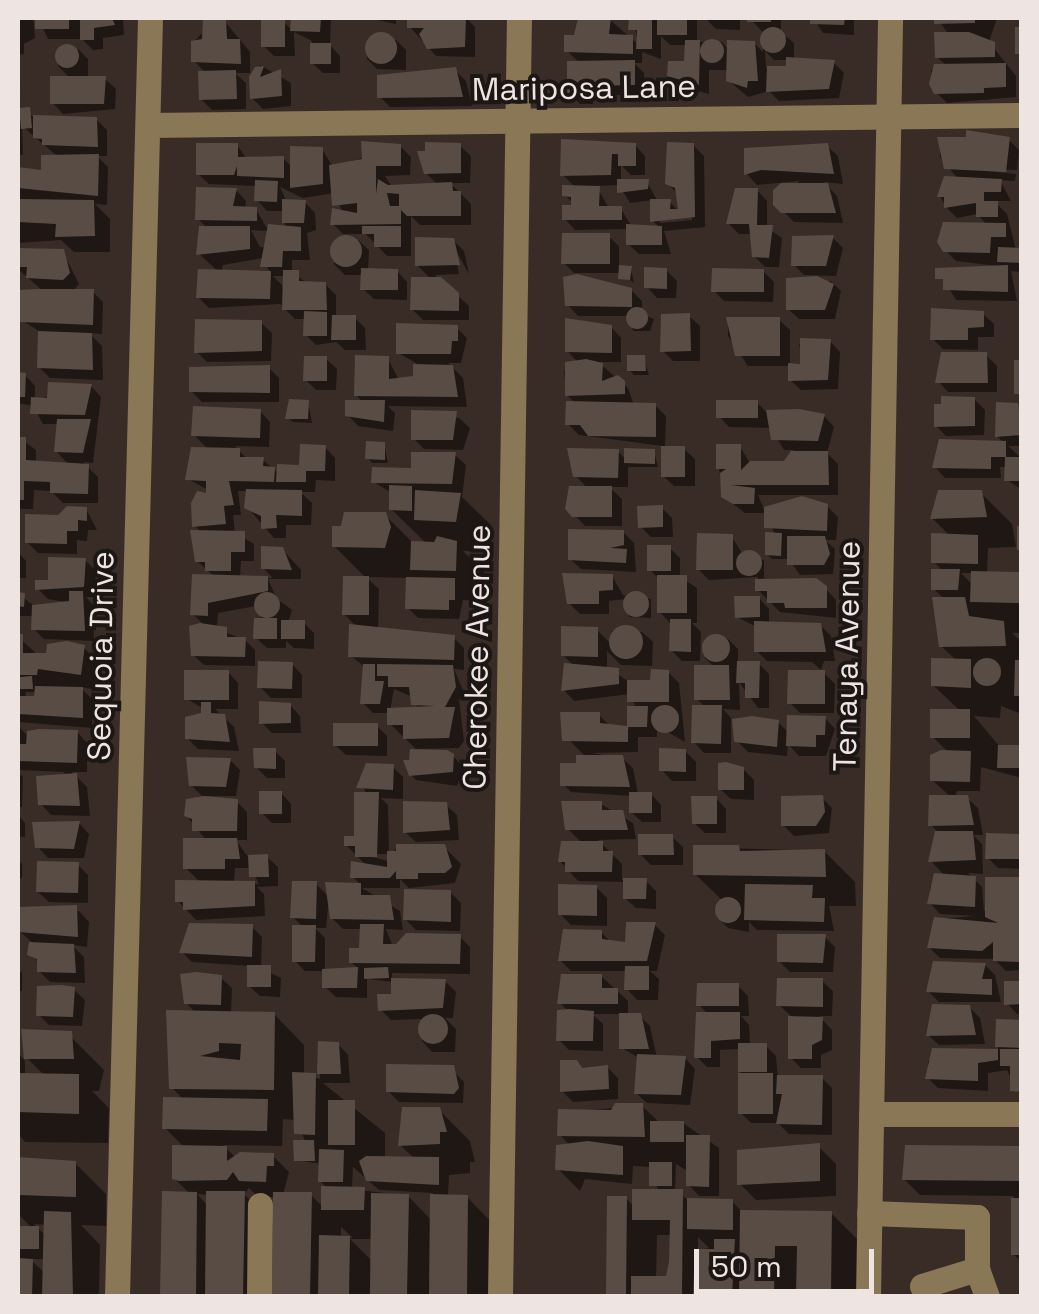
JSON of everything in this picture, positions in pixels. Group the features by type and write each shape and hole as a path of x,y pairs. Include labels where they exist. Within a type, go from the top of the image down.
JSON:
{"street":[{"name":"Sequoia Drive","path":"118,1296 150,18"},
{"name":"Cherokee Avenue","path":"500,1296 519,18"},
{"name":"Tenaya Avenue","path":"868,1296 890,18"},
{"name":"Mariposa Lane","path":"148,126 1022,115"},
{"path":"871,1114 1022,1114"},
{"path":"258,1296 260,1205"},
{"path":"869,1212 978,1217 977,1269 987,1296"},
{"path":"922,1286 977,1269"}],"building":[{"path":"35,18 69,18 69,29 35,29"},
{"path":"80,18 112,18 115,25 94,28 94,40 80,40"},
{"path":"291,18 321,18 320,32 290,31"},
{"path":"407,18 466,18 465,47 427,49 419,34 424,28 407,28"},
{"path":"578,18 611,18 609,34 633,35 633,54 564,52 564,35 574,35"},
{"path":"629,18 652,18 652,49 636,49 637,30 628,30"},
{"path":"657,18 687,18 687,35 657,35"},
{"path":"747,18 771,18 771,22 747,22"},
{"path":"810,18 845,18 844,25 810,24"},
{"path":"934,18 975,18 975,23 934,24"},
{"path":"203,19 226,19 227,39 240,39 241,64 191,62 191,41 202,39"},
{"path":"261,20 285,20 285,47 261,47"},
{"path":"773,27 782,31 786,40 782,49 773,53 764,49 760,40 764,31"},
{"path":"1015,27 1022,27 1022,54 1015,54"},
{"path":"381,32 392,37 397,48 392,59 381,64 370,59 365,48 370,37"},
{"path":"934,32 969,32 995,42 995,57 935,58"},
{"path":"712,39 721,42 721,60 712,63 703,60 700,51 703,42"},
{"path":"685,40 700,40 699,85 667,76 668,61 684,61"},
{"path":"727,40 755,41 758,81 748,81 747,88 726,81"},
{"path":"310,43 331,43 331,64 310,64"},
{"path":"67,44 76,47 76,65 67,68 58,65 55,56 58,47"},
{"path":"786,57 835,60 829,89 766,92 767,66 786,66"},
{"path":"635,60 635,85 584,86 584,95 567,95 567,61"},
{"path":"1006,63 1006,87 984,88 984,93 934,94 929,84 934,64"},
{"path":"264,66 260,77 281,69 282,96 250,99 249,77 255,67"},
{"path":"456,67 463,97 377,98 377,75"},
{"path":"236,70 237,99 199,100 198,71"},
{"path":"50,76 106,76 104,104 50,104"},
{"path":"30,107 32,128 21,129 19,108"},
{"path":"33,115 97,117 98,147 42,145 42,139 33,138"},
{"path":"966,130 1010,137 1006,172 944,169 937,137 966,137"},
{"path":"561,139 636,143 636,166 618,166 618,154 612,154 611,175 560,176"},
{"path":"361,141 401,144 401,166 376,166 376,194 378,179 388,185 452,182 453,191 461,191 461,216 407,216 401,210 401,224 330,225 332,208 357,213 357,203 332,206 329,165 362,159","holes":["387,193 399,194 399,206 390,206"]},
{"path":"425,142 461,143 461,173 424,174 417,151 425,151"},
{"path":"667,142 694,143 695,217 650,222 650,199 671,199 670,209 678,209 675,188 665,184"},
{"path":"196,143 238,143 238,157 284,156 284,178 237,176 237,166 234,175 196,175"},
{"path":"828,143 834,174 761,170 744,175 744,148"},
{"path":"290,146 323,147 323,184 290,188"},
{"path":"99,154 98,196 18,188 18,167 41,170 41,155"},
{"path":"944,176 1002,179 1001,192 984,192 984,201 998,201 998,217 976,217 976,203 944,208 944,197 937,197"},
{"path":"617,179 649,179 648,189 617,193"},
{"path":"255,180 278,181 277,202 254,201"},
{"path":"781,183 828,183 836,213 781,213 773,205 773,190"},
{"path":"562,185 600,186 599,206 622,206 622,220 562,220 562,205 571,205 571,197 562,196"},
{"path":"196,187 237,188 233,206 257,207 257,221 195,220"},
{"path":"735,188 758,188 757,225 773,225 769,258 752,257 749,224 726,224"},
{"path":"18,199 94,200 95,236 55,237 56,224 18,222"},
{"path":"282,199 306,200 304,223 282,223"},
{"path":"943,222 1006,223 1006,237 991,237 990,253 943,252 937,242"},
{"path":"268,224 301,227 301,251 283,251 282,267 260,267"},
{"path":"626,224 662,226 662,245 626,245"},
{"path":"199,226 250,226 250,249 196,255"},
{"path":"362,226 401,226 401,247 374,247 374,234 362,234"},
{"path":"562,233 610,233 610,264 561,264"},
{"path":"346,235 357,240 362,251 357,262 346,267 335,262 330,251 335,240"},
{"path":"834,235 826,266 791,266 792,236"},
{"path":"415,237 454,238 460,265 415,266"},
{"path":"998,247 1022,248 1022,263 997,262"},
{"path":"18,248 64,249 70,273 63,280 26,278 27,267 18,267"},
{"path":"619,265 632,266 630,280 618,279"},
{"path":"1008,265 1008,292 943,290 943,279 935,279 935,268"},
{"path":"644,267 667,268 667,289 644,288"},
{"path":"361,268 398,269 398,290 360,290"},
{"path":"712,268 764,269 764,292 711,292"},
{"path":"198,269 271,271 270,299 196,298"},
{"path":"283,270 299,270 299,281 326,282 327,310 282,310"},
{"path":"577,274 632,288 632,307 565,306 563,277"},
{"path":"817,276 834,284 825,310 786,310 786,278"},
{"path":"411,277 441,277 459,293 459,311 410,310"},
{"path":"94,289 93,325 20,322 18,290"},
{"path":"637,307 645,310 645,326 637,329 629,326 626,318 629,310"},
{"path":"931,308 984,311 984,327 968,328 968,340 930,340"},
{"path":"304,311 327,312 327,336 303,336"},
{"path":"690,313 691,351 660,352 661,314"},
{"path":"332,315 356,315 356,340 331,340"},
{"path":"726,317 780,317 780,356 735,356"},
{"path":"565,318 612,325 612,353 565,352"},
{"path":"195,319 262,320 262,351 194,353"},
{"path":"396,323 458,325 458,341 452,341 451,354 396,354"},
{"path":"38,331 92,333 93,370 37,368"},
{"path":"800,338 831,339 828,380 788,381 788,363 800,364"},
{"path":"941,352 987,352 988,383 935,383"},
{"path":"355,355 389,356 389,379 413,376 413,364 453,365 458,397 354,396"},
{"path":"627,355 645,355 646,371 627,371"},
{"path":"304,356 327,356 327,381 303,381"},
{"path":"586,359 603,363 602,381 618,375 625,381 625,394 565,396 565,362"},
{"path":"1014,360 1022,360 1022,394 1014,394"},
{"path":"270,365 270,393 189,392 189,367"},
{"path":"18,372 26,373 25,397 18,397"},
{"path":"48,382 92,384 85,415 30,414 31,397 47,398"},
{"path":"941,396 975,397 975,426 934,427 934,404 941,404"},
{"path":"289,399 309,400 308,419 285,419"},
{"path":"345,400 385,400 384,422 345,416"},
{"path":"716,400 758,400 758,418 716,418"},
{"path":"566,401 656,403 656,437 588,436 580,425 565,425"},
{"path":"996,402 1018,403 1022,435 995,437"},
{"path":"193,406 261,409 260,438 191,436"},
{"path":"799,409 825,414 818,441 771,440 766,410"},
{"path":"411,410 457,411 453,440 411,440"},
{"path":"57,419 91,419 83,453 54,452"},
{"path":"18,437 26,437 26,460 89,464 88,494 50,493 50,482 24,481 24,500 18,500"},
{"path":"939,439 1006,441 1006,457 1022,457 1022,481 1004,481 1005,457 991,457 991,469 932,468"},
{"path":"366,441 385,442 385,460 365,459"},
{"path":"300,444 326,445 325,471 306,471 306,482 276,482 277,464 299,465"},
{"path":"716,444 741,444 741,470 750,461 784,461 791,451 828,451 829,485 731,485 755,488 754,504 733,504 721,497 720,473 726,469 716,469"},
{"path":"661,446 685,446 685,477 661,477"},
{"path":"191,447 240,448 240,457 264,457 263,466 275,467 274,482 229,481 234,505 224,506 226,524 192,527 191,503 197,491 206,493 206,481 185,480"},
{"path":"567,448 619,449 618,478 573,477"},
{"path":"624,448 655,449 655,464 624,463"},
{"path":"411,452 456,452 452,484 371,483 372,467 411,468"},
{"path":"389,485 412,486 412,511 389,510"},
{"path":"569,486 612,486 612,517 572,517 565,509"},
{"path":"246,489 302,490 302,516 276,515 277,528 261,529 261,516 244,508"},
{"path":"415,490 461,493 456,522 414,520"},
{"path":"938,490 982,490 987,517 930,519"},
{"path":"802,496 828,504 827,531 764,528 764,507"},
{"path":"663,505 663,527 638,528 637,506"},
{"path":"67,506 87,507 87,521 78,520 78,531 67,531 67,544 25,543 25,514 58,515"},
{"path":"344,512 386,512 391,527 385,548 332,547 332,526 341,526"},
{"path":"1017,526 1022,526 1022,550 1017,550"},
{"path":"568,529 624,530 624,545 610,548 627,549 626,563 568,560"},
{"path":"190,530 245,531 245,552 231,552 231,571 205,571 205,562 195,562"},
{"path":"765,532 782,533 781,556 765,555"},
{"path":"697,533 733,534 733,570 696,570"},
{"path":"931,533 978,535 978,564 931,563"},
{"path":"437,536 457,541 456,571 410,570 411,541 434,542"},
{"path":"787,536 825,536 830,554 824,565 787,565"},
{"path":"647,545 671,545 671,571 647,571"},
{"path":"261,546 283,547 292,570 261,569"},
{"path":"749,550 758,554 762,563 758,572 749,576 740,572 736,563 740,554"},
{"path":"48,557 86,558 84,587 35,590 35,580 48,580"},
{"path":"931,569 960,569 958,590 931,590"},
{"path":"971,571 1022,572 1022,603 970,602"},
{"path":"562,573 613,574 613,590 599,591 599,604 567,604"},
{"path":"192,574 268,576 268,591 208,603 208,616 190,615"},
{"path":"657,575 687,575 687,613 657,613"},
{"path":"343,576 369,576 369,615 342,615"},
{"path":"406,577 455,578 455,600 449,600 449,610 405,609"},
{"path":"816,578 827,586 827,608 785,608 784,603 767,603 767,591 755,591 755,579"},
{"path":"69,591 83,591 85,631 31,630 32,605 69,601"},
{"path":"636,591 645,595 649,604 645,613 636,617 627,613 623,604 627,595"},
{"path":"18,592 25,593 24,607 18,606"},
{"path":"267,592 276,596 280,605 276,614 267,618 258,614 254,605 258,596"},
{"path":"734,596 760,596 760,617 735,618"},
{"path":"932,597 965,597 969,616 1004,621 1006,646 939,647"},
{"path":"254,618 277,618 277,639 253,639"},
{"path":"670,619 691,619 691,652 669,651"},
{"path":"281,620 305,620 305,639 281,639"},
{"path":"754,621 821,623 826,652 754,652"},
{"path":"200,623 227,627 227,637 246,637 245,657 191,656 189,626"},
{"path":"349,624 455,635 454,660 348,657"},
{"path":"626,625 638,630 643,642 638,654 626,659 614,654 609,642 614,630"},
{"path":"561,626 598,627 598,657 561,656"},
{"path":"18,634 23,634 23,653 46,653 47,644 67,641 85,645 81,675 38,669 37,675 18,675"},
{"path":"716,634 726,638 730,648 726,658 716,662 706,658 702,648 706,638"},
{"path":"931,658 971,659 971,688 931,686"},
{"path":"987,658 997,662 1001,672 997,682 987,686 977,682 973,672 977,662"},
{"path":"1015,660 1022,660 1022,696 1014,696"},
{"path":"258,661 293,662 292,689 257,688"},
{"path":"737,661 760,661 759,698 745,698 745,683 736,683"},
{"path":"564,663 619,668 619,684 561,691"},
{"path":"363,664 375,664 375,681 384,681 380,704 360,704"},
{"path":"377,664 453,665 456,687 445,707 455,707 449,738 403,739 403,725 387,725 387,708 435,706 411,705 409,687 388,687 388,676 377,676"},
{"path":"694,665 729,665 730,700 694,700"},
{"path":"651,669 669,670 669,702 627,702 627,680 650,680"},
{"path":"184,670 229,670 229,700 184,700"},
{"path":"788,670 825,670 825,704 787,704"},
{"path":"32,676 33,689 20,689 20,677"},
{"path":"35,686 83,687 83,718 18,714 18,696 34,696"},
{"path":"259,701 291,703 291,723 259,724"},
{"path":"201,702 211,702 211,713 225,714 230,742 185,739 185,717 201,713"},
{"path":"665,705 675,709 679,719 675,729 665,733 655,729 651,719 655,709"},
{"path":"692,705 722,705 721,744 691,743"},
{"path":"627,706 648,706 647,727 628,727 628,742 562,741 560,712 600,712 600,723 627,726"},
{"path":"930,709 970,709 970,738 930,738"},
{"path":"787,715 826,716 825,735 816,735 816,747 786,746"},
{"path":"752,716 779,720 777,747 734,742 732,719"},
{"path":"333,723 378,723 378,746 333,746"},
{"path":"78,730 77,763 18,761 18,744 26,744 27,731"},
{"path":"998,745 1020,745 1020,768 997,768"},
{"path":"253,748 276,748 276,769 254,768"},
{"path":"659,748 686,749 686,772 659,771"},
{"path":"410,749 447,750 454,754 453,772 409,776 403,760 409,760"},
{"path":"941,750 971,751 970,782 930,781 930,755"},
{"path":"576,755 623,755 630,787 560,786 560,763 576,763"},
{"path":"186,757 231,758 226,787 189,786"},
{"path":"366,763 394,764 393,790 356,788"},
{"path":"718,763 744,767 744,790 718,790"},
{"path":"77,773 80,806 38,805 36,776"},
{"path":"259,791 282,791 282,814 259,814"},
{"path":"354,792 379,792 377,857 355,857 355,846 344,846 344,836 354,836"},
{"path":"629,792 652,792 652,813 629,813"},
{"path":"823,795 825,812 816,826 781,826 781,796"},
{"path":"929,795 968,795 974,825 928,826"},
{"path":"691,796 717,796 717,824 692,824"},
{"path":"186,799 238,799 237,831 192,831 192,819 184,816"},
{"path":"403,801 447,802 450,830 403,833"},
{"path":"561,801 602,801 602,810 623,810 628,830 565,830"},
{"path":"80,821 74,849 35,848 32,822"},
{"path":"935,831 973,831 976,860 928,862"},
{"path":"986,833 1022,834 1022,859 985,859"},
{"path":"638,834 673,834 674,855 638,855"},
{"path":"183,838 237,838 240,859 225,859 225,869 183,869"},
{"path":"561,841 603,841 603,851 613,851 612,872 565,872 565,862 558,862"},
{"path":"396,844 445,844 452,867 445,873 418,873 418,879 396,879 396,871 390,878 350,878 351,861 387,867 387,851 396,851"},
{"path":"693,845 739,845 740,851 825,849 826,877 693,875"},
{"path":"268,854 269,877 249,877 248,855"},
{"path":"37,861 79,862 78,893 36,892"},
{"path":"934,873 976,876 975,907 927,904"},
{"path":"985,877 1022,877 1020,962 993,961 993,942 982,951 927,948 934,917 998,923 985,917"},
{"path":"623,878 647,878 646,899 623,899"},
{"path":"175,880 255,881 255,906 183,910 183,902 175,902"},
{"path":"292,881 317,881 316,919 290,918"},
{"path":"325,882 361,883 361,895 390,895 394,920 330,919"},
{"path":"558,884 597,885 597,916 558,915"},
{"path":"745,884 813,885 812,898 825,898 824,922 744,920"},
{"path":"404,889 451,890 451,922 403,920"},
{"path":"728,897 737,901 741,910 737,919 728,923 719,919 715,910 719,901"},
{"path":"77,905 78,937 18,932 18,907"},
{"path":"626,922 656,922 647,961 558,961 563,929 602,930 602,939 625,942"},
{"path":"189,923 253,924 252,957 179,953"},
{"path":"360,924 384,924 383,944 396,944 406,933 461,934 460,964 349,963 349,948 359,948"},
{"path":"292,925 316,925 315,962 292,962"},
{"path":"777,934 826,934 823,963 777,962"},
{"path":"29,942 74,944 76,973 37,972 37,959 27,955"},
{"path":"933,961 986,963 982,979 992,979 992,995 926,992"},
{"path":"247,965 271,965 271,987 247,987"},
{"path":"625,966 649,966 649,990 624,990"},
{"path":"358,967 357,988 322,988 322,969"},
{"path":"388,967 389,978 364,979 364,968"},
{"path":"180,974 222,975 221,1005 184,1004"},
{"path":"561,974 602,974 602,988 618,988 618,1004 557,1004"},
{"path":"391,978 446,979 443,1008 378,1011 377,994 391,994"},
{"path":"777,978 823,978 823,1007 776,1006"},
{"path":"1004,981 1022,981 1022,1004 1004,1005"},
{"path":"697,983 739,983 739,1006 696,1006"},
{"path":"37,986 75,987 73,1017 36,1016"},
{"path":"932,1004 970,1005 976,1035 926,1036"},
{"path":"166,1010 275,1012 274,1090 169,1089","holes":["219,1043 241,1044 240,1060 200,1056 219,1051"]},
{"path":"557,1010 594,1011 593,1041 556,1041"},
{"path":"696,1012 740,1012 740,1039 711,1041 711,1058 694,1058"},
{"path":"619,1013 641,1013 649,1049 619,1049"},
{"path":"433,1014 444,1018 448,1029 444,1040 433,1044 422,1040 418,1029 422,1018"},
{"path":"788,1016 823,1017 822,1040 812,1045 812,1059 788,1059"},
{"path":"996,1019 1022,1020 1022,1048 995,1047"},
{"path":"21,1029 72,1031 74,1059 24,1059"},
{"path":"318,1041 339,1042 341,1074 317,1074"},
{"path":"738,1043 767,1043 767,1072 738,1072"},
{"path":"932,1048 998,1049 998,1060 978,1063 978,1081 925,1079"},
{"path":"1000,1049 1022,1049 1022,1092 1010,1091 1010,1066 1000,1066"},
{"path":"637,1054 686,1056 681,1095 634,1094"},
{"path":"560,1060 577,1060 582,1068 608,1065 609,1089 560,1092"},
{"path":"386,1064 454,1065 459,1088 454,1094 386,1092"},
{"path":"292,1072 316,1073 315,1135 294,1134"},
{"path":"18,1073 79,1074 79,1114 18,1112"},
{"path":"738,1073 773,1073 773,1114 738,1114"},
{"path":"777,1075 823,1075 822,1125 776,1124 782,1094 776,1094"},
{"path":"163,1097 268,1099 267,1131 162,1129"},
{"path":"328,1100 355,1100 355,1145 328,1145"},
{"path":"615,1103 643,1103 645,1137 557,1136 558,1109 611,1110"},
{"path":"402,1107 440,1107 447,1132 440,1132 440,1144 398,1146"},
{"path":"650,1121 684,1121 684,1142 650,1142"},
{"path":"686,1135 710,1135 709,1187 686,1186"},
{"path":"293,1140 314,1140 315,1161 294,1161"},
{"path":"588,1141 623,1146 623,1175 555,1170 556,1145"},
{"path":"820,1143 820,1181 737,1185 737,1150"},
{"path":"172,1145 227,1146 227,1161 240,1152 274,1153 274,1166 267,1166 266,1182 239,1181 233,1172 227,1180 179,1181 172,1179"},
{"path":"905,1145 1022,1146 1022,1181 902,1180"},
{"path":"319,1149 344,1150 343,1182 318,1182"},
{"path":"366,1156 439,1157 439,1185 366,1181 359,1161"},
{"path":"18,1157 76,1161 76,1197 18,1195"},
{"path":"649,1162 672,1162 672,1186 649,1186"},
{"path":"321,1186 365,1187 364,1210 321,1210"},
{"path":"632,1189 683,1189 682,1296 631,1296 631,1276 666,1276 670,1220 632,1220"},
{"path":"162,1191 197,1192 196,1296 160,1296"},
{"path":"206,1191 245,1191 243,1296 205,1296"},
{"path":"273,1192 312,1192 310,1296 272,1296"},
{"path":"371,1193 409,1194 407,1296 370,1296"},
{"path":"430,1194 468,1195 467,1296 429,1296"},
{"path":"607,1196 627,1196 626,1296 606,1296"},
{"path":"687,1198 733,1199 733,1230 687,1229"},
{"path":"1011,1198 1022,1198 1022,1255 1011,1255"},
{"path":"740,1210 832,1211 831,1296 796,1296 797,1246 775,1246 774,1296 739,1296"},
{"path":"44,1211 71,1212 73,1296 42,1296"},
{"path":"18,1226 39,1226 39,1249 18,1249"},
{"path":"319,1235 350,1236 349,1296 318,1296"},
{"path":"714,1239 735,1239 732,1296 693,1296 695,1249 714,1249"},
{"path":"18,1258 33,1259 32,1296 18,1296"}]}
